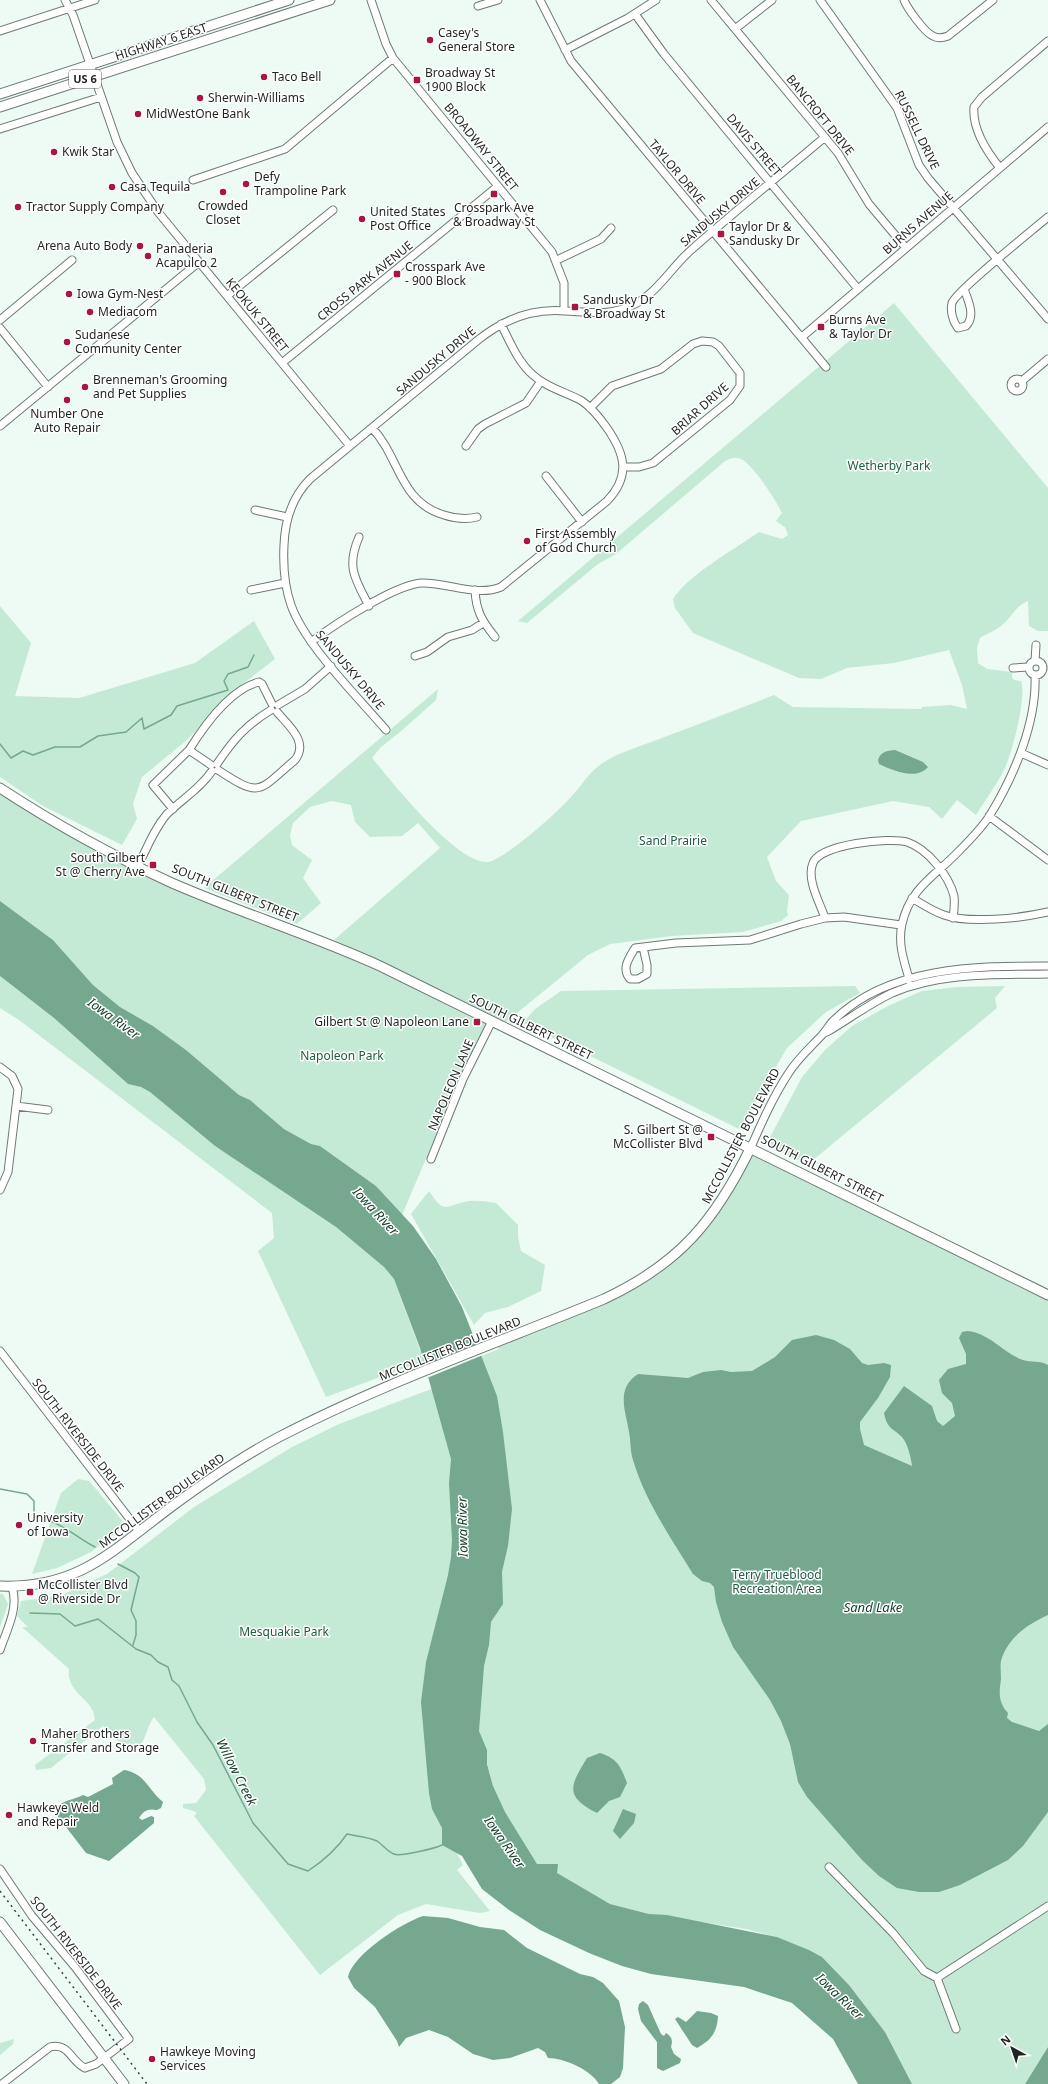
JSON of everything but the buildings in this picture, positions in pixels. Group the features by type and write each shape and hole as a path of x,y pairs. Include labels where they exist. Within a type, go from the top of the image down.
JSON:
{"main road":[{"name":"HIGHWAY 6 EAST","path":"0,94 289,0"},
{"name":"HIGHWAY 6 EAST","path":"0,107 330,0"},
{"name":"SOUTH GILBERT STREET","path":"0,788 53,821 172,883 354,954 751,1147 1048,1295"},
{"name":"MCCOLLISTER BOULEVARD","path":"0,1586 46,1584 79,1572 106,1556 204,1482 249,1454 316,1419 412,1377 623,1291 670,1261 696,1235 718,1207 751,1147"},
{"path":"0,1922 124,2084"}],"street":[{"name":"KEOKUK STREET","path":"65,0 70,8 117,142 132,173 158,212 350,446"},
{"path":"0,31 95,0"},
{"name":"BROADWAY STREET","path":"371,0 393,58 547,245 557,260 564,282 564,311"},
{"path":"478,6 498,0"},
{"name":"TAYLOR DRIVE","path":"540,0 571,60 826,367"},
{"path":"565,50 635,14 656,0"},
{"name":"BANCROFT DRIVE","path":"711,0 842,158 869,204 906,248"},
{"path":"735,29 772,0"},
{"name":"RUSSELL DRIVE","path":"820,0 847,40 886,91 902,117 919,165 1024,293 1048,319"},
{"path":"904,0 929,34 941,38 948,36 994,0"},
{"name":"DAVIS STREET","path":"635,14 640,25 858,289"},
{"path":"1000,168 985,147 974,115 974,107 982,97 1048,41"},
{"path":"193,180 285,149 393,58"},
{"path":"0,129 100,97"},
{"name":"BURNS AVENUE","path":"802,337 1048,127"},
{"name":"SANDUSKY DRIVE","path":"386,730 311,642 291,606 285,583 283,553 288,517 293,501 303,486 482,337 501,324 535,312 564,311 605,313 632,306 649,294 680,260 713,231 825,137"},
{"name":"CROSS PARK AVENUE","path":"282,363 498,186"},
{"path":"227,296 333,210"},
{"path":"964,289 969,303 971,319 966,326 958,328 953,320 952,303 956,296 964,289 1048,217"},
{"path":"557,260 601,239 611,228"},
{"path":"0,320 72,260"},
{"path":"0,426 199,262"},
{"path":"311,642 369,606 401,588 415,583 429,583 489,591 507,584 613,495 621,481 624,467 620,450 614,439 590,408 581,401 541,381 525,366 501,324"},
{"path":"0,328 48,387"},
{"name":"BRIAR DRIVE","path":"590,408 612,386 661,369 698,342 713,342 719,346 736,366 740,373 740,386 730,400 653,463 639,467 624,467"},
{"path":"1022,381 1048,359"},
{"path":"466,446 478,429 526,403 541,381"},
{"path":"372,428 386,444 404,484 418,501 432,511 450,517 465,520 477,517"},
{"path":"546,476 582,522"},
{"path":"255,510 288,517"},
{"path":"359,537 352,565 354,576 369,606"},
{"path":"251,590 285,583"},
{"path":"475,590 477,610 483,623 495,637"},
{"path":"415,656 427,652 448,637 472,630 483,623"},
{"path":"1035,661 1036,645"},
{"path":"1013,668 1028,667 1029,664 1035,661 1042,664 1046,668 1039,675 1035,676"},
{"path":"138,866 153,834 173,809 205,782 240,732 254,720 304,689 331,666"},
{"path":"1028,667 1031,674 1035,676"},
{"path":"911,986 901,949 901,925 912,898 920,887 967,843 989,816 1021,753 1035,691 1035,676"},
{"path":"173,809 153,785 189,750 208,721 221,707 254,683 262,684 274,707 299,738 301,746 300,754 295,760 262,787 254,789 238,783 189,750"},
{"path":"1021,753 1048,765"},
{"path":"989,816 1048,860"},
{"path":"825,918 811,877 811,870 817,856 822,852 846,846 888,840 899,840 918,847 940,869 953,892 955,906 953,918"},
{"path":"912,898 936,912 953,918 1013,919 1048,912"},
{"path":"643,947 676,943 750,940 825,918 863,918 901,925"},
{"name":"MCCOLLISTER BOULEVARD","path":"751,1147 788,1073 802,1054 823,1034 833,1021 867,996 909,978 955,970 1048,966"},
{"name":"MCCOLLISTER BOULEVARD","path":"823,1034 870,1004 911,986 952,977 1048,974"},
{"name":"NAPOLEON LANE","path":"431,1159 463,1079 492,1021"},
{"path":"0,1067 12,1076 17,1084 16,1106 8,1172 0,1190"},
{"path":"16,1106 48,1110"},
{"name":"SOUTH RIVERSIDE DRIVE","path":"0,1351 139,1531"},
{"path":"0,1650 14,1613 15,1596 12,1586"},
{"path":"829,1867 893,1933 924,1971 937,1978 956,2029"},
{"name":"SOUTH RIVERSIDE DRIVE","path":"0,1869 26,1907 75,1967 129,2039 104,2058"},
{"path":"937,1978 1048,1906"},
{"path":"2,2084 47,2049 55,2046 64,2048 75,2061 85,2068 91,2067 104,2058"}],"green space":[{"path":"894,303 1048,488 1048,631 1038,631 1029,626 1028,601 1020,606 1000,627 980,638 977,648 978,663 987,669 1012,672 1012,677 1014,680 1021,681 1022,699 1018,726 1004,770 998,782 976,815 957,800 942,819 929,807 893,801 801,821 767,857 776,881 789,895 788,915 781,921 743,932 672,936 610,944 588,955 506,1022 334,940 440,848 418,823 402,836 370,837 355,822 351,805 332,801 310,807 293,823 290,835 292,845 312,860 303,878 321,903 297,924 204,888 438,689 436,700 381,747 372,758 409,802 442,836 458,849 474,859 487,862 505,854 543,824 602,763 626,751 774,695 793,707 921,709 922,707 951,705 967,709 962,685 949,650 894,663 847,668 821,679 799,678 693,633 675,608 673,599 680,590 700,572 759,532 782,539 788,535 785,527 776,521 782,513 770,492 753,469 743,460 738,458 732,458 725,461 616,554 598,564 527,623 518,621"},
{"path":"0,606 31,643 15,696 79,698 195,663 254,621 275,659 230,694 188,739 142,777 133,804 137,819 122,845 43,806 0,777"},
{"name":"Napoleon Park","path":"0,794 44,821 134,870 219,908 355,961 486,1025 456,1088 402,1215 376,1186 320,1146 311,1144 284,1129 250,1100 239,1095 186,1050 153,1026 120,1007 93,985 53,940 0,901"},
{"path":"0,976 54,1018 128,1084 141,1087 150,1092 215,1146 336,1227 384,1267 394,1279 424,1361 326,1397 258,1251 274,1238 272,1213 19,1020 0,1008"},
{"path":"855,986 860,993 826,1012 787,1048 739,1129 523,1023 535,1009 561,991"},
{"path":"1005,986 995,998 997,1008 807,1165 771,1146 769,1139 802,1077 825,1050 852,1026 890,1005 922,991 957,987"},
{"name":"Terry Trueblood Recreation Area","path":"751,1147 1048,1295 1048,2047 1025,2084 912,2084 885,2032 849,1985 822,1957 777,1937 746,1929 649,1914 610,1904 537,1864 508,1825 493,1786 479,1731 482,1659 491,1622 495,1616 502,1589 502,1572 508,1546 504,1441 488,1376 481,1356 499,1349 496,1343 623,1291 696,1235"},
{"path":"429,1191 439,1204 446,1207 462,1202 473,1201 496,1203 518,1225 518,1236 521,1251 545,1265 541,1291 508,1307 485,1313 474,1325 411,1214"},
{"name":"Mesquakie Park","path":"439,1386 455,1458 447,1833 463,1865 457,1870 490,1911 480,1913 426,1904 398,1915 320,1975 194,1816 197,1813 183,1808 183,1804 196,1803 206,1790 204,1779 154,1717 143,1741 130,1753 111,1732 103,1726 51,1768 36,1770 35,1765 95,1720 94,1713 88,1703 72,1686 69,1677 69,1669 22,1627 28,1627 17,1616 21,1601 62,1595 107,1574 194,1507 292,1447 339,1424"},
{"path":"78,1479 89,1481 126,1525 91,1552 57,1568 32,1574 61,1493"},
{"path":"0,1594 3,1594 8,1604 0,1627"},
{"path":"14,2039 13,2044 0,2055 0,2043"}],"water":[{"path":"895,750 923,762 928,767 923,771 911,774 890,769 879,764 879,757 883,753"},
{"name":"Iowa River","path":"0,901 53,940 93,985 120,1007 153,1026 186,1050 239,1095 250,1100 284,1129 311,1144 320,1146 376,1186 413,1226 436,1259 462,1307 497,1396 503,1432 512,1509 508,1546 502,1572 503,1604 491,1622 489,1645 484,1666 479,1731 487,1750 487,1764 493,1786 505,1812 537,1864 558,1864 557,1873 610,1904 649,1914 667,1915 777,1937 822,1957 849,1985 885,2032 912,2084 858,2084 833,2039 792,2003 744,1987 651,1974 622,1966 589,1953 540,1930 509,1910 482,1889 462,1856 442,1845 442,1828 432,1809 429,1793 421,1702 426,1662 448,1575 451,1557 452,1540 449,1483 451,1459 420,1348 394,1279 384,1267 336,1227 215,1146 150,1092 141,1087 128,1084 54,1018 0,976"},
{"name":"Sand Lake","path":"967,1331 983,1335 1009,1353 1023,1360 1048,1365 1048,1615 1026,1627 1008,1645 1001,1661 1000,1693 1002,1705 1008,1713 1007,1718 1012,1722 1039,1731 1048,1724 1048,1812 1023,1846 1008,1860 960,1885 939,1892 919,1892 897,1888 879,1876 862,1860 807,1797 798,1782 790,1744 781,1721 770,1700 733,1647 722,1622 716,1602 714,1587 710,1583 702,1581 693,1574 659,1519 644,1490 632,1457 630,1435 624,1408 624,1393 626,1386 638,1374 688,1378 703,1372 721,1370 731,1372 752,1371 775,1357 792,1340 816,1335 834,1340 850,1349 862,1363 868,1365 884,1363 891,1365 890,1377 878,1398 860,1422 860,1429 864,1445 912,1466 906,1443 902,1437 891,1428 885,1418 884,1413 904,1386 932,1406 937,1421 943,1426 955,1416 952,1403 942,1393 939,1380 948,1369 966,1364 966,1354 959,1338 962,1332"},
{"path":"600,1753 611,1758 618,1764 627,1783 620,1797 609,1801 597,1813 579,1801 573,1790 577,1776 587,1758"},
{"path":"124,1770 142,1778 163,1802 161,1808 157,1810 148,1810 139,1818 142,1820 151,1816 154,1817 154,1823 109,1861 86,1853 56,1814 56,1807 62,1803 83,1795 88,1797 113,1784 112,1778"},
{"path":"623,1809 636,1814 634,1823 620,1839 613,1831"},
{"path":"423,1916 448,1918 480,1927 504,1930 527,1948 580,1974 593,1977 603,1983 619,2001 625,2027 623,2068 620,2077 611,2084 599,2084 584,2070 562,2060 548,2058 545,2052 538,2048 510,2058 493,2060 473,2054 448,2037 429,2030 406,2038 399,2047 397,2041 375,2007 354,1988 348,1977 352,1968 368,1949 391,1932"},
{"path":"643,2001 648,2005 661,2034 664,2036 666,2033 671,2037 671,2047 674,2054 681,2059 680,2063 663,2071 657,2068 657,2042 641,2021 638,2009 639,2004"},
{"path":"697,2011 711,2013 718,2016 715,2031 710,2039 697,2048 692,2045 675,2019 678,2017 686,2022"},
{"path":"1048,2047 1048,2084 1025,2084"}],"pier":[{"path":"478,1344 483,1355 427,1378 423,1367"}],"waterway":[{"path":"0,744 11,758 23,751 33,755 55,747 80,747 98,736 126,732 142,718 144,729 171,715 177,706 228,690 224,681 228,674 248,667 254,655"},
{"path":"0,1489 27,1494 34,1501 34,1515 39,1517"},
{"path":"50,1521 62,1526 95,1547"},
{"path":"118,1564 135,1573 139,1577 131,1610 136,1621 136,1635 133,1645"},
{"name":"Willow Creek","path":"30,1613 60,1614 75,1626 98,1619 136,1649 151,1655 158,1662 168,1667 172,1680 179,1686 197,1722 213,1745 253,1823 288,1864 308,1871 339,1845 347,1834 377,1841 390,1852 398,1855 418,1852 442,1845"}],"railway":[{"path":"0,1891 147,2084"}],"place":[{"name":"Casey's General Store","path":"430,40"},
{"name":"Taco Bell","path":"264,77"},
{"name":"Broadway St 1900 Block","path":"417,80"},
{"name":"Sherwin-Williams","path":"200,98"},
{"name":"MidWestOne Bank","path":"138,114"},
{"name":"Kwik Star","path":"54,152"},
{"name":"Defy Trampoline Park","path":"246,184"},
{"name":"Casa Tequila","path":"112,187"},
{"name":"Crowded Closet","path":"223,192"},
{"name":"Crosspark Ave & Broadway St","path":"494,194"},
{"name":"Tractor Supply Company","path":"18,207"},
{"name":"United States Post Office","path":"362,219"},
{"name":"Taylor Dr & Sandusky Dr","path":"721,234"},
{"name":"Arena Auto Body","path":"140,246"},
{"name":"Panaderia Acapulco 2","path":"148,256"},
{"name":"Crosspark Ave - 900 Block","path":"397,274"},
{"name":"Iowa Gym-Nest","path":"69,294"},
{"name":"Sandusky Dr & Broadway St","path":"575,307"},
{"name":"Mediacom","path":"90,312"},
{"name":"Burns Ave & Taylor Dr","path":"821,327"},
{"name":"Sudanese Community Center","path":"67,342"},
{"name":"Brenneman's Grooming and Pet Supplies","path":"85,387"},
{"name":"Number One Auto Repair","path":"67,400"},
{"name":"First Assembly of God Church","path":"527,541"},
{"name":"South Gilbert St @ Cherry Ave","path":"153,865"},
{"name":"Gilbert St @ Napoleon Lane","path":"477,1022"},
{"name":"S. Gilbert St @ McCollister Blvd","path":"711,1137"},
{"name":"University of Iowa","path":"19,1525"},
{"name":"McCollister Blvd @ Riverside Dr","path":"30,1592"},
{"name":"Maher Brothers Transfer and Storage","path":"33,1741"},
{"name":"Hawkeye Weld and Repair","path":"9,1815"},
{"name":"Hawkeye Moving Services","path":"152,2059"}],"park label":[{"name":"Wetherby Park","path":"889,466"},
{"name":"Sand Prairie","path":"673,841"}]}
